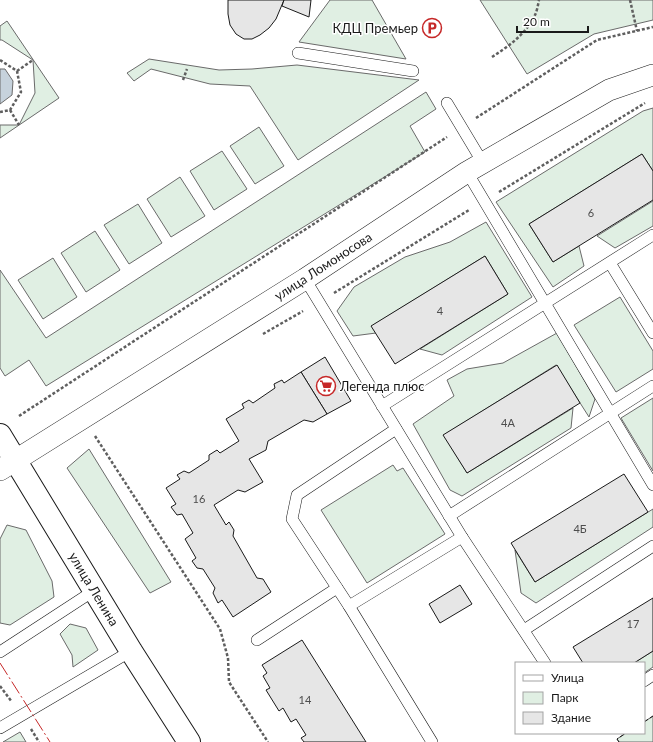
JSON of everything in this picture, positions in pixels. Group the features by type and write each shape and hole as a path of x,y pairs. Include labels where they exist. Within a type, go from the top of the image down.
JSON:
{"street":[{"name":"улица Ломоносова","path":"8,465 305,279 475,168 609,90 653,74"},
{"name":"улица Ленина","path":"0,435 8,465 94,590 189,742"}],"lane":[{"path":"298,53 413,71"},
{"path":"447,103 462,128 484,201 653,485"},
{"path":"382,406 653,235"},
{"path":"610,263 653,333"},
{"path":"305,279 462,537 544,662"},
{"path":"449,516 653,386"},
{"path":"396,429 297,495 292,519 349,606 432,742"},
{"path":"349,606 462,537"},
{"path":"524,630 653,546"},
{"path":"257,640 337,588"},
{"path":"0,652 94,590"},
{"path":"0,728 131,651"}],"path":[{"path":"492,57 507,48 523,32 535,15 539,0"},
{"path":"630,0 637,30"},
{"path":"20,416 597,40 653,27"},
{"path":"0,60 17,71 21,92 10,110 0,112"},
{"path":"17,71 33,60"},
{"path":"183,80 188,69"},
{"path":"257,338 319,302 650,100"},
{"path":"10,110 19,125"},
{"path":"93,434 220,629 228,658 229,682 268,742"}],"green space":[{"path":"330,0 372,0 406,59 299,42"},
{"path":"480,0 653,0 653,20 594,34 527,74"},
{"path":"7,21 59,98 0,138 0,125 19,125 35,93 33,60 0,40 0,26"},
{"path":"149,59 219,70 297,65 419,80 298,160 250,86 210,84 151,69 134,81 127,73"},
{"path":"426,92 436,109 410,126 425,152 46,386 29,360 5,376 0,368 0,270 46,338"},
{"path":"653,108 653,171 642,154 529,224 553,262 579,246 584,266 553,287 496,202 643,111"},
{"path":"259,127 284,166 255,184 230,146"},
{"path":"222,151 247,189 214,210 190,171"},
{"path":"180,177 205,216 171,237 147,199"},
{"path":"653,201 653,226 615,248 597,236"},
{"path":"138,204 162,243 129,264 104,225"},
{"path":"486,222 532,297 442,355 420,349 508,294 485,256 372,326 376,333 353,336 337,311 354,287 405,257 450,242"},
{"path":"95,231 120,270 86,292 61,253"},
{"path":"53,258 77,297 43,319 18,280"},
{"path":"620,297 653,351 653,369 616,392 574,325"},
{"path":"557,333 595,399 589,417 556,365 444,435 467,473 573,408 571,428 462,496 450,490 413,424 454,396 447,380 467,369 503,363"},
{"path":"653,398 653,471 621,418"},
{"path":"89,449 171,582 150,593 67,468"},
{"path":"393,465 397,471 403,468 445,534 367,583 321,510"},
{"path":"653,509 653,527 536,603 521,593 515,550 535,582"},
{"path":"7,525 26,530 52,581 54,597 10,625 0,623 0,539"},
{"path":"70,624 86,628 98,650 73,667 72,655 60,634"},
{"path":"653,651 653,667 645,672 645,662 636,662"},
{"path":"653,716 653,742 619,742 617,739 624,734 645,734 645,721"},
{"path":"20,732 26,742 3,742"}],"shaded area":[{"path":"0,69 5,69 13,81 12,95 0,104"}],"building":[{"path":"228,0 284,0 276,19 269,28 252,39 244,39 236,34 230,25"},
{"path":"284,0 311,0 309,17 282,6"},
{"path":"642,154 653,171 653,200 553,262 529,224"},
{"path":"485,256 508,294 395,364 371,326"},
{"name":"Легенда плюс","path":"325,357 351,401 327,414 301,372"},
{"path":"557,365 580,403 467,473 443,435"},
{"path":"301,372 327,414 313,422 304,420 268,441 266,450 249,459 263,482 245,492 238,490 214,505 226,525 229,522 234,530 233,536 257,578 263,579 271,592 233,617 222,600 218,603 213,593 215,588 203,569 197,568 192,561 196,558 185,539 193,533 182,514 177,515 171,507 176,504 166,488 180,479 177,475 184,471 189,473 209,460 209,455 217,450 220,453 239,441 226,419 244,408 242,404 249,400 253,403 275,388 274,384 282,380 284,383"},
{"path":"624,474 648,512 535,582 511,543"},
{"path":"460,585 472,604 440,623 429,604"},
{"path":"653,598 653,651 636,662 582,662 573,647"},
{"path":"302,640 366,742 304,742 301,738 306,735 296,719 291,722 283,708 279,711 266,690 270,688 263,676 267,673 262,665"}],"fence":[{"path":"645,721 653,716"},
{"path":"619,742 617,739 624,734"}],"power":[{"path":"0,663 50,742"}],"place":[{"name":"КДЦ Премьер","path":"432,28"},
{"name":"Легенда плюс","path":"326,386"}]}
